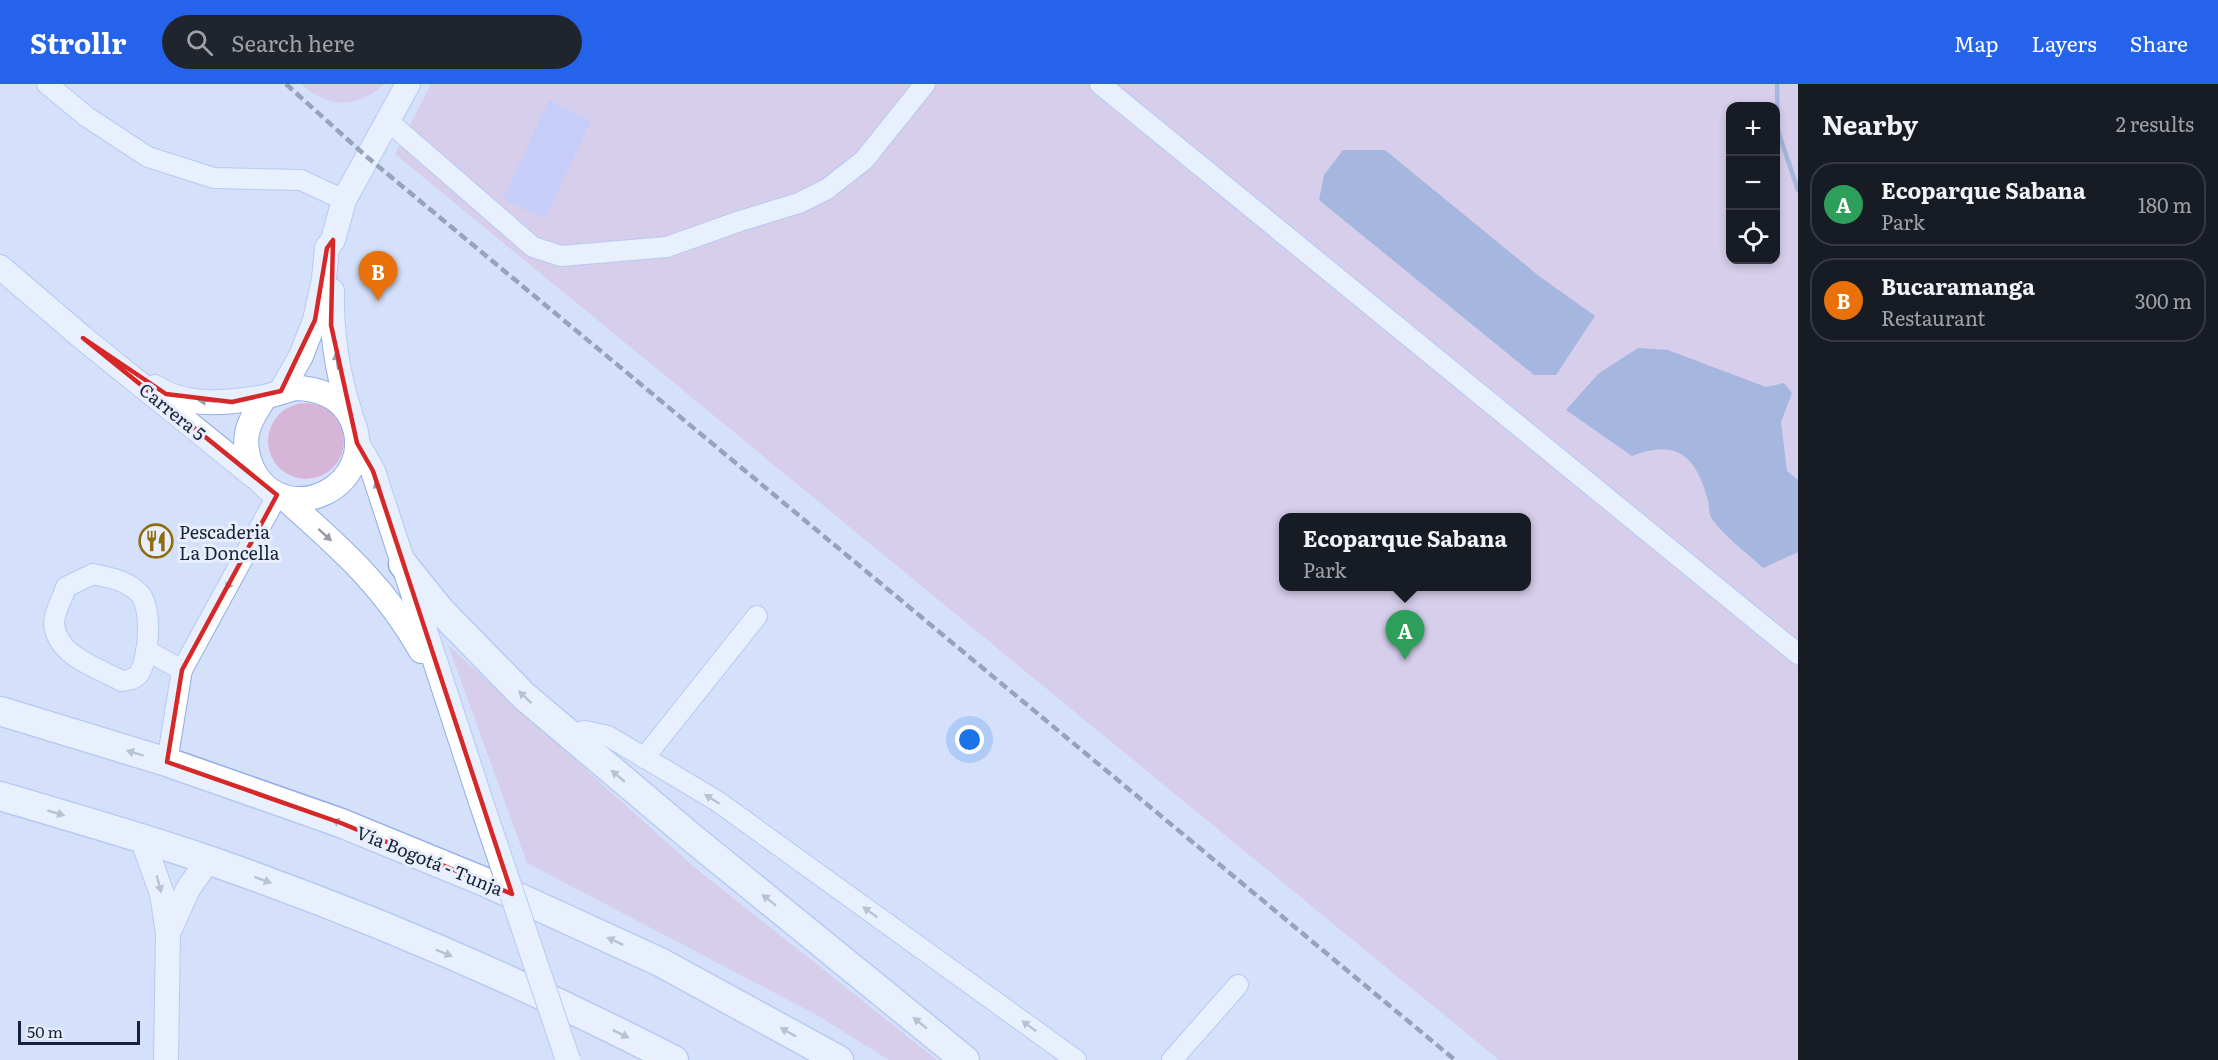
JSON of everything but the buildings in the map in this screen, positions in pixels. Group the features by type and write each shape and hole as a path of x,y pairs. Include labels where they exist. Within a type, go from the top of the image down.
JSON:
{"highway":[{"path":"403,564 481,655 569,735 965,1060"},
{"name":"Vía Bogotá - Tunja","path":"0,711 166,762 341,823 485,882 660,962 839,1060"},
{"path":"0,796 142,838 279,886 496,975 674,1060"}],"main road":[{"path":"408,84 344,200 333,240 327,248 324,279 315,320 300,356 252,419 246,441 250,465 275,491 350,557 381,590 403,619 425,657 438,698 450,708"},
{"path":"333,240 336,250 332,279 331,325 339,379 357,443 373,471 568,1060"},
{"name":"Carrera 5","path":"0,267 83,338 275,491"},
{"name":"Carrera 5","path":"83,338 166,394 199,401 221,402 273,394"},
{"path":"273,394 308,388 333,398 351,418"},
{"path":"275,491 303,499 333,489 342,482 353,464 357,443"},
{"path":"142,838 162,894 168,933 166,1060"},
{"path":"168,933 188,889 208,860"}],"street":[{"path":"47,84 87,117 148,157 214,178 302,180 344,200"},
{"path":"388,122 533,247 561,256 591,255 667,247 799,203 827,189 864,160 925,84"},
{"path":"1100,84 1798,654"},
{"path":"166,762 182,670 275,491"},
{"path":"93,574 125,581 141,595 149,614 146,650 140,672 134,679 122,681 67,651 54,622 66,587 93,574"},
{"path":"644,758 757,616"},
{"path":"146,650 182,670"},
{"path":"569,735 585,731 616,740 717,801 1076,1060"},
{"path":"1172,1060 1238,985"}],"highlighted area":[{"path":"333,240 331,325 357,443 373,471 512,894 341,823 167,762 182,670 277,495 83,338 166,394 232,402 281,391 315,320 327,248"}],"shaded area":[{"path":"301,84 384,84 363,98 342,103 322,98"},
{"path":"431,84 1798,84 1798,1060 1499,1060 395,154"},
{"path":"306,403 321,406 333,414 341,426 344,441 341,456 333,468 321,476 306,479 291,476 279,468 271,456 268,441 271,426 279,414 291,406"},
{"path":"448,645 693,866 937,1060 889,1060 817,1015 527,863"}],"water":[{"path":"1343,150 1385,150 1539,276 1595,316 1556,375 1534,375 1319,200 1324,175"},
{"path":"1638,348 1668,350 1766,387 1784,383 1792,393 1781,422 1787,471 1798,480 1798,552 1763,568 1712,519 1702,482 1690,461 1682,454 1661,449 1632,456 1566,410 1598,374"}],"waterway":[{"path":"1777,84 1778,131 1798,190"}],"railway":[{"path":"286,84 367,157 1455,1060"}],"place":[{"name":"Bucaramanga","path":"378,301"},
{"name":"Pescaderia La Doncella","path":"156,541"},
{"name":"Ecoparque Sabana","path":"1405,660"}]}
